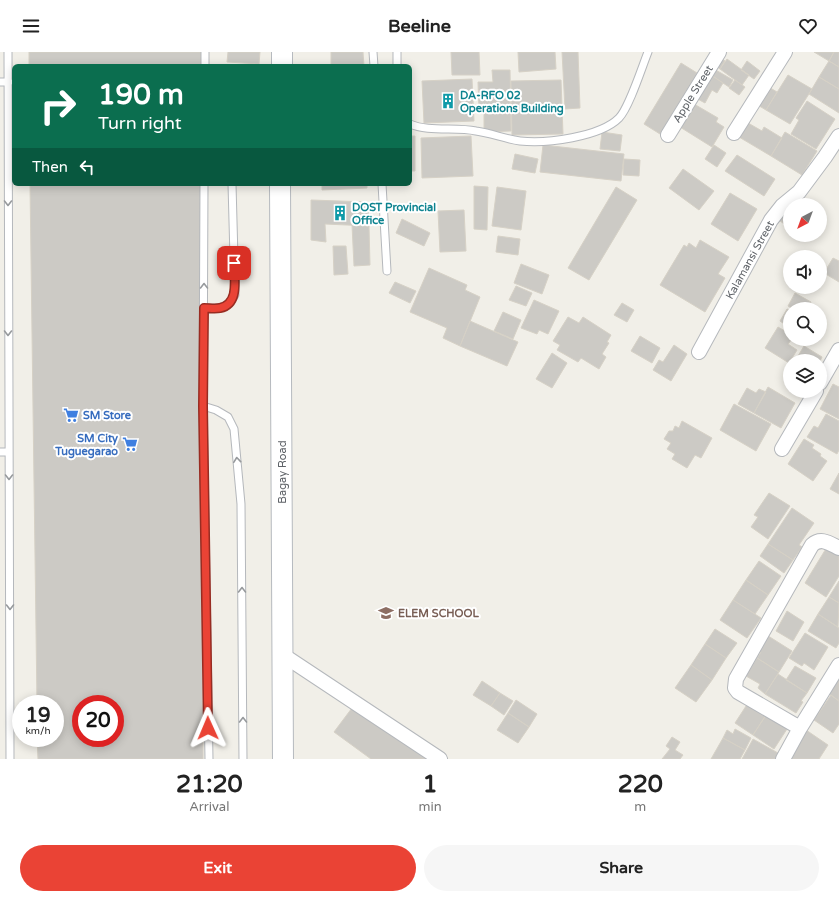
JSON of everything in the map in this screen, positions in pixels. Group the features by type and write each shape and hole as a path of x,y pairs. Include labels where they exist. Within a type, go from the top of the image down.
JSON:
{"street":[{"path":"282,52 282,64"},
{"name":"Apple Street","path":"668,135 718,52"},
{"path":"734,133 785,52"},
{"name":"Kalamansi Street","path":"699,352 771,220 782,206 799,192 839,136"},
{"name":"Bagay Road","path":"280,186 283,759"},
{"path":"827,371 839,350"},
{"path":"782,449 812,398"},
{"path":"800,728 738,692 735,688 736,679 812,546 818,540 824,540 839,548"},
{"path":"283,655 440,759"},
{"path":"784,759 800,728 839,665"}],"lane":[{"path":"205,52 205,64"},
{"path":"373,52 374,64"},
{"path":"397,52 397,64"},
{"path":"412,125 418,128 458,128 521,141 564,139 586,135 610,124 619,118 627,105 648,52"},
{"path":"0,53 8,53 9,82 8,264 10,759"},
{"path":"0,82 9,82"},
{"path":"204,186 203,406 209,759"},
{"path":"204,308 221,308 229,304 235,295 232,186"},
{"path":"382,186 387,271"},
{"path":"0,263 8,264"},
{"path":"203,406 216,410 228,417 234,429 241,504 243,759"},
{"path":"0,452 9,452"}],"building":[{"path":"29,52 203,52 203,64 29,64"},
{"path":"228,52 260,52 259,64 227,62"},
{"path":"331,52 363,52 364,64 331,64"},
{"path":"451,52 479,52 480,75 452,75"},
{"path":"518,52 555,52 556,69 519,72"},
{"path":"562,52 578,52 580,108 565,109"},
{"path":"814,52 834,52 829,61"},
{"path":"834,52 839,52 839,67 829,61"},
{"path":"718,56 725,61 720,69 712,63"},
{"path":"727,59 749,75 742,85 720,69"},
{"path":"747,61 760,71 754,79 741,70"},
{"path":"829,61 839,67 839,89 819,77"},
{"path":"681,63 697,73 660,134 644,124"},
{"path":"714,69 733,80 729,87 711,75"},
{"path":"492,70 510,70 511,131 484,132 484,111 479,111 478,82 493,82"},
{"path":"711,75 723,83 717,93 712,90 705,103 694,97"},
{"path":"788,75 812,89 790,124 766,110"},
{"path":"819,77 839,89 839,113 809,94"},
{"name":"DA-RFO 02 Operations Building","path":"472,79 474,121 424,123 422,81"},
{"path":"561,80 563,134 512,135 511,81"},
{"path":"735,80 745,87 739,95 729,88"},
{"path":"767,86 777,92 766,110 756,104"},
{"path":"807,101 835,119 816,149 791,134 799,120 796,118"},
{"path":"694,104 718,118 716,122 724,127 712,147 680,127"},
{"path":"748,123 762,131 764,127 782,138 771,156 739,137"},
{"path":"602,132 622,135 620,151 600,149"},
{"path":"785,132 817,151 802,175 771,156"},
{"path":"412,136 415,136 415,171 412,171"},
{"path":"471,136 473,176 422,178 421,138"},
{"path":"543,145 624,154 621,181 540,172"},
{"path":"714,145 726,153 717,167 705,159"},
{"path":"515,154 538,159 535,173 512,169"},
{"path":"737,155 775,179 764,196 725,171"},
{"path":"624,159 640,160 639,176 623,175"},
{"path":"683,169 714,191 699,210 669,188"},
{"name":"SM City Tuguegarao","path":"30,186 203,186 203,759 38,759 37,747 64,747 64,695 37,695"},
{"path":"322,186 367,186 367,188 322,190"},
{"path":"474,186 488,187 487,230 474,229"},
{"path":"497,187 526,191 521,230 492,226"},
{"path":"616,187 637,200 589,280 568,268"},
{"path":"730,193 757,209 738,241 711,224"},
{"name":"DOST Provincial Office","path":"311,200 368,202 369,226 325,224 326,242 311,240"},
{"path":"783,209 783,223 776,218"},
{"path":"464,210 466,251 440,252 438,211"},
{"path":"402,219 430,233 424,246 396,233"},
{"path":"352,225 369,226 370,265 354,266"},
{"path":"498,236 520,239 518,255 496,252"},
{"path":"700,240 729,257 718,274 725,278 705,312 660,285 684,245 687,247 689,243 696,248"},
{"path":"333,246 346,246 348,274 334,275"},
{"path":"833,258 839,261 839,282 827,275 827,268"},
{"path":"521,264 549,275 542,294 514,283"},
{"path":"429,268 467,285 465,290 480,297 460,346 443,338 447,328 410,312"},
{"path":"395,282 416,291 410,303 389,293"},
{"path":"516,286 532,293 526,306 509,300"},
{"path":"794,294 797,294 811,302 790,302"},
{"path":"534,300 559,311 548,334 539,330 537,334 521,328"},
{"path":"622,303 634,310 627,322 614,315"},
{"path":"503,312 521,320 513,339 494,331"},
{"path":"783,316 783,323 780,321"},
{"path":"568,317 579,323 583,317 611,335 607,342 609,343 602,354 606,357 599,369 581,358 578,362 557,350 560,345 553,341"},
{"path":"470,321 518,342 507,366 460,346"},
{"path":"778,327 783,330 783,346 791,346 797,350 795,354 783,354 783,359 765,348"},
{"path":"640,336 660,348 652,363 631,351"},
{"path":"674,345 687,354 671,381 653,370 659,360 663,362"},
{"path":"804,346 817,354 799,354"},
{"path":"552,353 567,363 552,388 536,379"},
{"path":"833,384 839,387 839,419 820,409"},
{"path":"768,387 783,396 783,398 787,398 795,403 781,428 754,413"},
{"path":"747,388 756,393 759,389 766,392 754,413 738,404"},
{"path":"734,404 771,424 756,451 720,430"},
{"path":"826,414 839,421 839,450 837,454 807,437 814,426 818,428"},
{"path":"682,421 712,438 701,458 695,455 687,468 672,459 675,454 667,449 671,443 664,439 669,431 673,431 675,426 679,428"},
{"path":"804,439 814,445 812,448 821,454 820,456 827,461 813,481 788,464"},
{"path":"839,473 839,494 830,489"},
{"path":"769,493 790,506 768,539 751,527 758,517 754,515"},
{"path":"792,508 814,523 799,545 802,547 793,560 768,544"},
{"path":"768,544 793,560 784,573 760,556"},
{"path":"827,547 839,555 839,576 826,597 805,583"},
{"path":"759,561 781,576 768,595 746,580"},
{"path":"746,580 768,595 755,614 733,600"},
{"path":"839,581 839,603 829,597"},
{"path":"829,597 839,603 838,627 818,614"},
{"path":"733,600 761,618 747,638 720,620"},
{"path":"787,611 804,622 793,641 776,631"},
{"path":"818,614 839,628 839,643 836,648 808,631"},
{"path":"715,629 737,643 726,658 705,644"},
{"path":"805,633 828,647 814,670 804,663 802,666 789,658"},
{"path":"765,634 792,651 779,672 757,658 761,652 756,649"},
{"path":"705,644 726,658 712,680 691,665"},
{"path":"757,658 779,672 765,694 758,688 760,684 746,676"},
{"path":"691,665 712,680 696,702 675,688"},
{"path":"795,666 816,678 807,693 786,680"},
{"path":"839,670 839,701 825,691"},
{"path":"778,674 807,693 801,701 803,702 796,713 765,694"},
{"path":"482,681 500,693 491,706 473,695"},
{"path":"500,693 513,701 504,715 491,706"},
{"path":"831,695 839,701 839,724 833,733 814,720"},
{"path":"516,700 537,714 529,727 508,713"},
{"path":"748,703 766,715 753,735 735,723"},
{"path":"355,704 431,759 371,759 334,732"},
{"path":"508,713 529,727 518,743 497,730"},
{"path":"766,715 787,729 774,749 753,735"},
{"path":"735,729 751,738 745,750 723,738 727,730 733,734"},
{"path":"806,730 828,745 819,759 786,759"},
{"path":"672,737 680,742 675,750 683,755 680,759 662,759 670,749 666,746"},
{"path":"723,738 745,750 740,759 711,759"},
{"path":"753,739 778,753 775,759 742,759"}],"place":[{"name":"DA-RFO 02 Operations Building","path":"448,101"},
{"name":"DOST Provincial Office","path":"340,213"},
{"name":"SM Store","path":"71,415"},
{"name":"SM City Tuguegarao","path":"130,444"},
{"name":"ELEM SCHOOL","path":"386,613"}],"route":[{"path":"208,728 203,406 204,308 221,308 229,304 235,295 234,263"}]}
